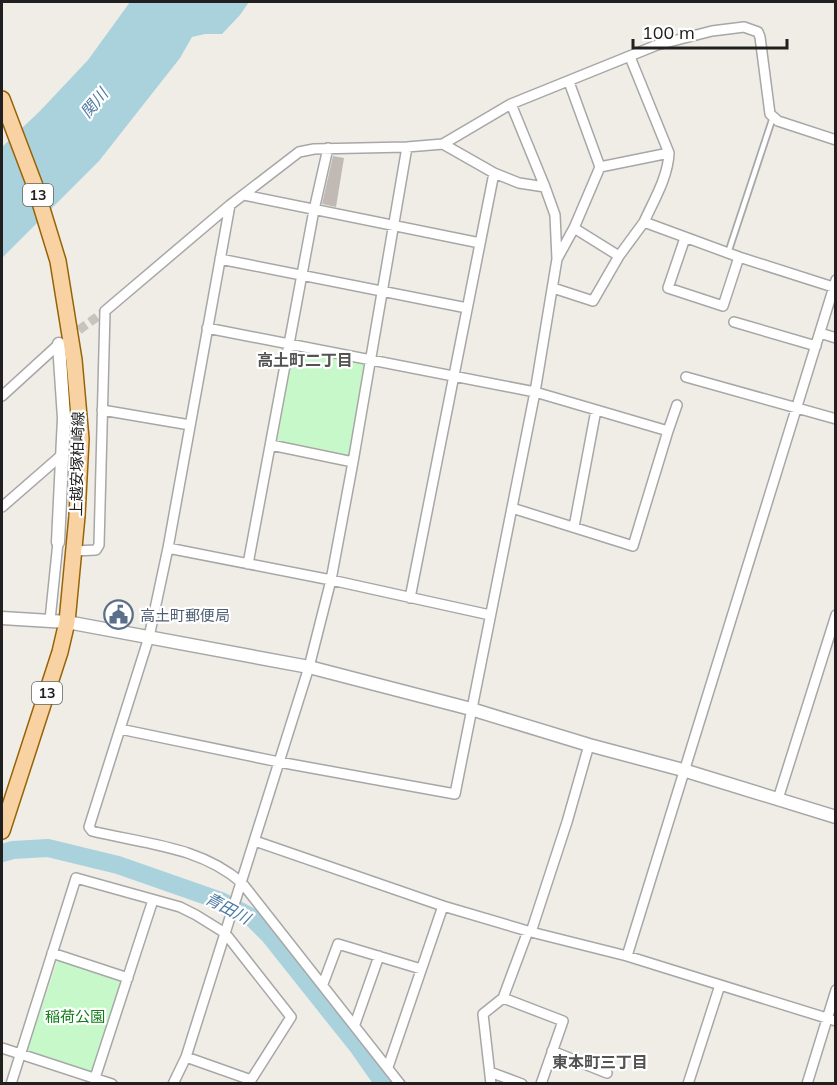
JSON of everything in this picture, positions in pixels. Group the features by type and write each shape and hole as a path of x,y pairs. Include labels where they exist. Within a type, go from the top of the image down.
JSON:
{"main road":[{"name":"上越安塚柏崎線","path":"2,99 51,233 74,360 81,439 77,516 67,622 53,675 3,821"}],"street":[{"path":"73,551 96,550 99,545 105,311 230,205 299,152 328,148 442,144 511,104 678,38 744,27 758,32 760,37 770,114 778,121 836,140"},
{"path":"553,288 593,301 619,256 644,222 669,163 669,153 630,57"},
{"path":"557,259 574,228 600,167 569,82"},
{"path":"120,729 279,762 455,794 535,392 557,259 555,215 511,104"},
{"path":"442,144 519,183 545,187"},
{"path":"173,1083 186,1057 255,841 309,667 331,580 407,147"},
{"path":"248,564 314,210 328,148"},
{"path":"600,167 669,153"},
{"path":"410,598 494,172"},
{"path":"244,195 480,243"},
{"path":"230,205 168,548 149,637 89,827 92,831 131,841 151,842 217,864 240,887 323,984 400,1083"},
{"path":"627,956 834,284 739,257 644,222"},
{"path":"574,228 619,256"},
{"path":"685,238 668,288 723,306 739,257"},
{"path":"220,259 467,308"},
{"path":"734,322 816,346"},
{"path":"207,328 535,392 668,431"},
{"path":"820,333 836,338"},
{"path":"2,396 59,344"},
{"path":"50,620 64,453 63,391 59,344"},
{"path":"687,377 836,419"},
{"path":"512,508 633,546 677,405"},
{"path":"102,410 190,425"},
{"path":"574,527 596,410"},
{"path":"271,445 353,462"},
{"path":"2,507 64,453"},
{"path":"168,548 331,580 490,615"},
{"path":"778,799 836,615"},
{"path":"2,618 67,622 309,667 471,708 836,817"},
{"path":"491,1083 483,1014 503,998 530,931 567,822 589,745"},
{"path":"255,841 443,906 627,956 832,1019"},
{"path":"11,1083 76,878 180,907 226,929 291,1017 250,1080 186,1057"},
{"path":"94,1081 153,900"},
{"path":"388,1067 443,906"},
{"path":"323,984 338,944 421,969"},
{"path":"52,953 128,978"},
{"path":"355,1024 379,956"},
{"path":"688,1083 720,985"},
{"path":"807,1083 832,1019 836,990"},
{"path":"503,998 563,1021 541,1083"},
{"path":"2,1048 94,1081 112,1083"},
{"path":"552,1051 608,1073"},
{"path":"490,1072 522,1083"}],"lane":[{"path":"728,253 773,117"}],"green space":[{"path":"294,349 368,363 349,456 277,442"},
{"name":"稲荷公園","path":"58,959 123,981 93,1072 27,1051"}],"water":[{"name":"関川","path":"130,2 249,2 222,34 192,37 180,58 99,161 2,258 2,147 88,60"}],"building":[{"path":"333,156 344,158 336,207 322,204"}],"waterway":[{"name":"青田川","path":"2,853 48,848 118,865 221,901 251,917 269,935 359,1048 384,1084"}],"tunnel":[{"path":"68,338 105,311"}],"place":[{"name":"高土町郵便局","path":"119,615"}],"district":[{"name":"高土町二丁目","path":"305,360"},
{"name":"東本町三丁目","path":"600,1062"}]}
